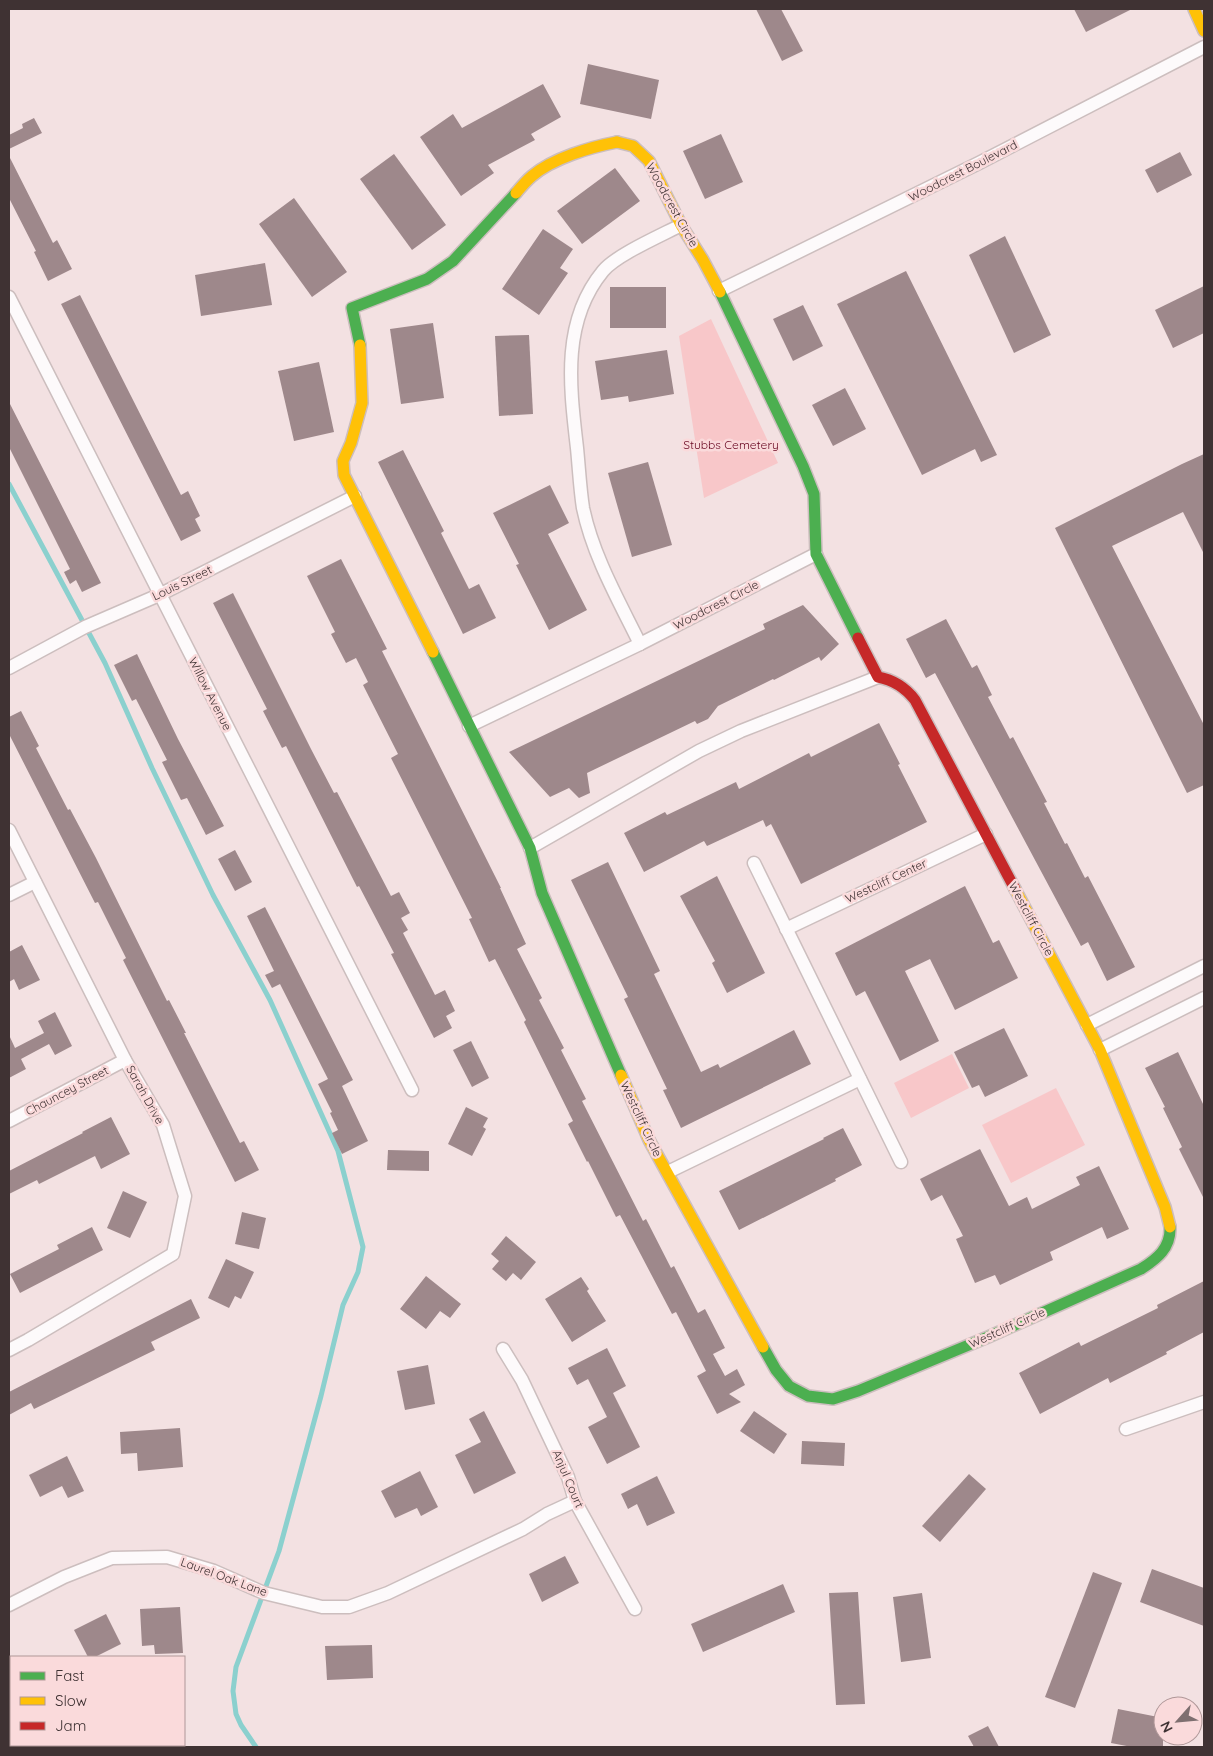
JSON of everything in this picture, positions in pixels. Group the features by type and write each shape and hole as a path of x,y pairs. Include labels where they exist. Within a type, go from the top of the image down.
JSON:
{"street":[{"path":"1194,9 1204,31"},
{"name":"Woodcrest Boulevard","path":"719,291 979,163 1204,47"},
{"name":"Woodcrest Circle","path":"617,142 633,146 649,161 681,225 703,260 719,291 803,466 814,494 816,554 640,644 469,726 344,475 343,462 351,443 362,403 360,344 352,308 427,279 453,261 533,175 562,158 596,146 617,142"},
{"path":"640,644 610,583 583,509 572,392 571,355 577,322 588,292 605,268 632,250 681,225"},
{"name":"Willow Avenue","path":"9,297 412,1090"},
{"name":"Louis Street","path":"9,668 86,627 159,595 355,496"},
{"path":"530,848 699,751 741,731 878,677 816,554"},
{"name":"Westcliff Circle","path":"469,726 530,848 542,893 648,1140 668,1172 776,1370 789,1386 808,1396 833,1399 858,1391 988,1337 1141,1269 1156,1260 1166,1247 1170,1234 1169,1220 1165,1207 1100,1050 1087,1025 909,690 893,680 878,677"},
{"name":"Sarah Drive","path":"9,830 125,1060 163,1125 185,1196 173,1254 9,1350"},
{"name":"Westcliff Center","path":"786,929 986,834"},
{"path":"754,863 901,1162"},
{"path":"9,895 35,882"},
{"path":"1087,1025 1204,966"},
{"path":"1100,1050 1204,998"},
{"name":"Chauncey Street","path":"9,1121 125,1060"},
{"path":"668,1172 860,1079"},
{"name":"Anjul Court","path":"503,1349 527,1389 568,1477 575,1501 635,1609"},
{"path":"1126,1429 1204,1402"},
{"name":"Laurel Oak Lane","path":"9,1605 64,1577 112,1558 167,1557 214,1571 264,1593 322,1607 349,1606 388,1593 523,1529 547,1514 575,1501"}],"green space":[{"name":"Stubbs Cemetery","path":"711,319 778,463 704,498 679,336"},
{"path":"952,1054 969,1088 911,1118 894,1083"},
{"path":"1056,1088 1085,1145 1011,1183 982,1125"}],"building":[{"path":"756,9 781,9 803,51 782,61"},
{"path":"1074,9 1132,9 1086,32"},
{"path":"588,64 659,80 651,119 580,104"},
{"path":"543,84 561,117 531,134 535,140 488,165 494,173 461,196 420,137 453,114 462,128"},
{"path":"34,118 42,133 9,149 9,135 23,128 22,124"},
{"path":"721,134 743,182 705,199 683,151"},
{"path":"1180,152 1192,175 1157,193 1145,170"},
{"path":"394,154 446,225 412,250 360,179"},
{"path":"9,156 53,243 57,240 72,269 48,281 34,252 36,251 9,198"},
{"path":"615,168 640,201 582,244 557,211"},
{"path":"294,198 347,272 312,297 259,224"},
{"path":"543,229 573,249 560,268 568,273 539,315 502,289"},
{"path":"1005,236 1051,335 1014,353 969,255"},
{"path":"265,263 272,305 201,316 195,275"},
{"path":"906,271 997,455 981,462 975,449 922,475 837,304"},
{"path":"1204,286 1204,333 1173,348 1155,310"},
{"path":"610,287 666,287 666,328 610,328"},
{"path":"80,295 181,495 188,491 200,516 195,519 201,531 181,541 61,304"},
{"path":"803,305 823,346 793,361 773,319"},
{"path":"433,323 444,398 401,404 390,329"},
{"path":"529,335 533,414 499,416 495,336"},
{"path":"667,350 674,394 629,402 628,396 601,400 595,361"},
{"path":"319,362 334,432 294,441 278,371"},
{"path":"845,388 866,429 833,446 812,405"},
{"path":"9,402 101,583 82,592 76,580 70,584 64,572 70,569 9,447"},
{"path":"403,450 444,531 441,533 469,589 479,584 496,618 463,634 378,462"},
{"path":"1204,454 1204,554 1183,512 1112,546 1204,725 1204,785 1187,793 1055,528"},
{"path":"648,462 672,545 632,557 608,473"},
{"path":"550,485 569,523 548,534 587,610 549,630 516,565 519,564 493,513"},
{"path":"341,559 387,649 382,651 501,888 526,944 517,949 542,998 539,1000 564,1048 561,1050 586,1099 582,1101 643,1221 646,1219 671,1268 674,1266 698,1313 705,1309 725,1348 713,1354 725,1376 737,1369 745,1385 729,1394 741,1402 717,1414 697,1376 706,1371 676,1312 672,1314 620,1215 616,1217 587,1162 568,1124 573,1121 524,1022 526,1020 495,959 489,962 469,919 472,918 391,758 398,754 363,685 368,682 356,658 346,663 331,634 335,632 307,576"},
{"path":"233,593 334,793 337,792 391,896 399,892 410,913 401,918 408,930 403,933 435,995 445,990 455,1011 446,1016 452,1028 434,1038 391,954 394,953 359,886 357,887 286,746 282,748 263,711 267,709 213,603"},
{"path":"803,605 839,644 821,661 819,657 773,679 718,706 708,719 697,724 695,721 587,773 590,793 579,798 569,788 550,797 509,752 765,629 763,624"},
{"path":"946,619 972,668 977,665 992,695 988,697 1010,739 1013,737 1047,802 1044,803 1065,844 1067,843 1085,878 1088,876 1135,967 1107,981 1088,942 1081,946 935,673 926,678 906,639"},
{"path":"137,654 178,739 224,826 206,835 187,798 181,800 162,762 167,760 136,699 132,701 114,665"},
{"path":"21,711 39,746 36,748 68,810 70,809 96,858 240,1143 244,1141 259,1170 235,1182 123,960 126,958 98,902 95,903 9,734 9,717"},
{"path":"879,723 927,822 801,884 771,824 766,827 763,820 707,846 704,841 644,872 624,833 665,812 667,815 736,782 739,789 809,753 811,757"},
{"path":"235,850 252,882 235,891 218,859"},
{"path":"608,862 660,971 654,974 701,1072 718,1064 720,1068 794,1030 811,1064 681,1128 663,1090 667,1089 624,999 628,997 571,880"},
{"path":"717,876 765,973 727,993 712,963 715,961 680,896"},
{"path":"965,886 993,943 999,940 1018,978 955,1010 930,959 905,971 939,1041 900,1061 865,991 856,996 835,953"},
{"path":"265,907 353,1080 342,1086 368,1141 342,1154 332,1133 338,1130 330,1113 332,1112 318,1084 328,1079 280,984 272,988 265,975 274,971 247,916"},
{"path":"22,945 40,980 19,990 14,979 9,982 9,952"},
{"path":"55,1012 72,1046 55,1055 49,1044 21,1059 26,1069 9,1078 9,1035 15,1048 44,1033 38,1021"},
{"path":"1004,1028 1028,1076 985,1097 979,1085 972,1088 954,1052"},
{"path":"471,1041 489,1078 472,1087 453,1050"},
{"path":"1178,1052 1204,1106 1204,1199 1179,1149 1182,1147 1163,1108 1165,1107 1145,1068"},
{"path":"466,1107 488,1118 483,1127 486,1129 472,1156 448,1144"},
{"path":"111,1117 130,1154 101,1169 95,1156 39,1184 37,1180 9,1194 9,1171"},
{"path":"843,1128 862,1165 835,1179 836,1181 739,1230 719,1191"},
{"path":"980,1149 1009,1206 1027,1197 1032,1209 1080,1185 1076,1177 1099,1166 1129,1229 1107,1239 1102,1227 1050,1252 1053,1260 1000,1285 995,1275 975,1283 956,1239 963,1236 942,1195 931,1201 920,1179"},
{"path":"388,1150 429,1151 429,1171 387,1170"},
{"path":"123,1191 147,1202 130,1238 107,1228"},
{"path":"242,1212 266,1218 259,1249 235,1244"},
{"path":"92,1227 103,1250 20,1293 10,1274 59,1249 57,1245"},
{"path":"506,1236 536,1262 521,1280 513,1273 506,1281 492,1269 499,1261 491,1254"},
{"path":"226,1259 254,1272 241,1299 235,1296 229,1308 208,1298"},
{"path":"426,1276 461,1304 450,1318 440,1311 426,1329 400,1309"},
{"path":"581,1277 589,1289 587,1291 606,1321 572,1342 545,1299"},
{"path":"1204,1281 1204,1332 1166,1352 1167,1354 1110,1383 1108,1378 1040,1414 1019,1373 1079,1342 1081,1346 1158,1308 1157,1305"},
{"path":"191,1299 200,1318 151,1342 155,1350 34,1409 31,1403 9,1415 9,1392"},
{"path":"607,1348 626,1386 613,1393 640,1447 607,1464 588,1427 607,1417 588,1379 577,1385 568,1368"},
{"path":"428,1365 435,1404 405,1410 397,1371"},
{"path":"484,1411 516,1473 474,1494 455,1455 481,1442 469,1419"},
{"path":"754,1411 787,1434 774,1454 740,1431"},
{"path":"180,1428 183,1467 138,1471 137,1453 121,1454 120,1432"},
{"path":"802,1441 845,1443 844,1466 801,1464"},
{"path":"67,1456 84,1491 68,1498 62,1486 40,1497 29,1475"},
{"path":"420,1471 438,1507 421,1516 417,1508 395,1518 381,1491"},
{"path":"969,1474 986,1489 940,1542 922,1526"},
{"path":"657,1476 675,1513 647,1526 637,1504 628,1509 621,1494"},
{"path":"565,1556 579,1583 542,1602 529,1574"},
{"path":"1152,1569 1204,1588 1204,1626 1140,1602"},
{"path":"1093,1572 1122,1583 1075,1708 1045,1697"},
{"path":"783,1584 795,1612 703,1652 691,1624"},
{"path":"858,1592 865,1704 836,1705 829,1593"},
{"path":"922,1593 931,1658 901,1662 893,1597"},
{"path":"180,1607 183,1653 155,1654 154,1645 142,1646 140,1609"},
{"path":"106,1614 121,1644 97,1656 87,1656 74,1630"},
{"path":"372,1645 373,1678 327,1680 325,1646"},
{"path":"1118,1709 1153,1716 1153,1746 1163,1747 1132,1747 1111,1743"},
{"path":"988,1726 999,1747 974,1747 968,1736"}],"waterway":[{"path":"9,484 105,663 152,768 213,895 270,1000 338,1151 363,1247 358,1272 343,1305 321,1396 279,1551 236,1667 233,1691 236,1714 256,1747"}],"traffic: fast":[{"path":"360,345 352,308 427,279 453,261 516,193"},
{"path":"720,292 803,466 814,494 816,554 858,638"},
{"path":"433,652 530,848 542,893 621,1075"},
{"path":"763,1347 776,1370 789,1386 808,1396 833,1399 858,1391 988,1337 1141,1269 1162,1252 1168,1241 1170,1227"}],"traffic: slow":[{"path":"1194,9 1204,31"},
{"path":"617,142 633,146 649,161 681,225 720,292"},
{"path":"516,193 532,176 550,164 584,150 617,142"},
{"path":"360,345 362,403 351,443 343,461 344,475 433,652"},
{"path":"1015,889 1100,1050 1165,1207 1170,1227"},
{"path":"621,1075 649,1140 763,1347"}],"traffic: jam":[{"path":"858,638 878,677 899,685 915,700 1015,889"}]}
